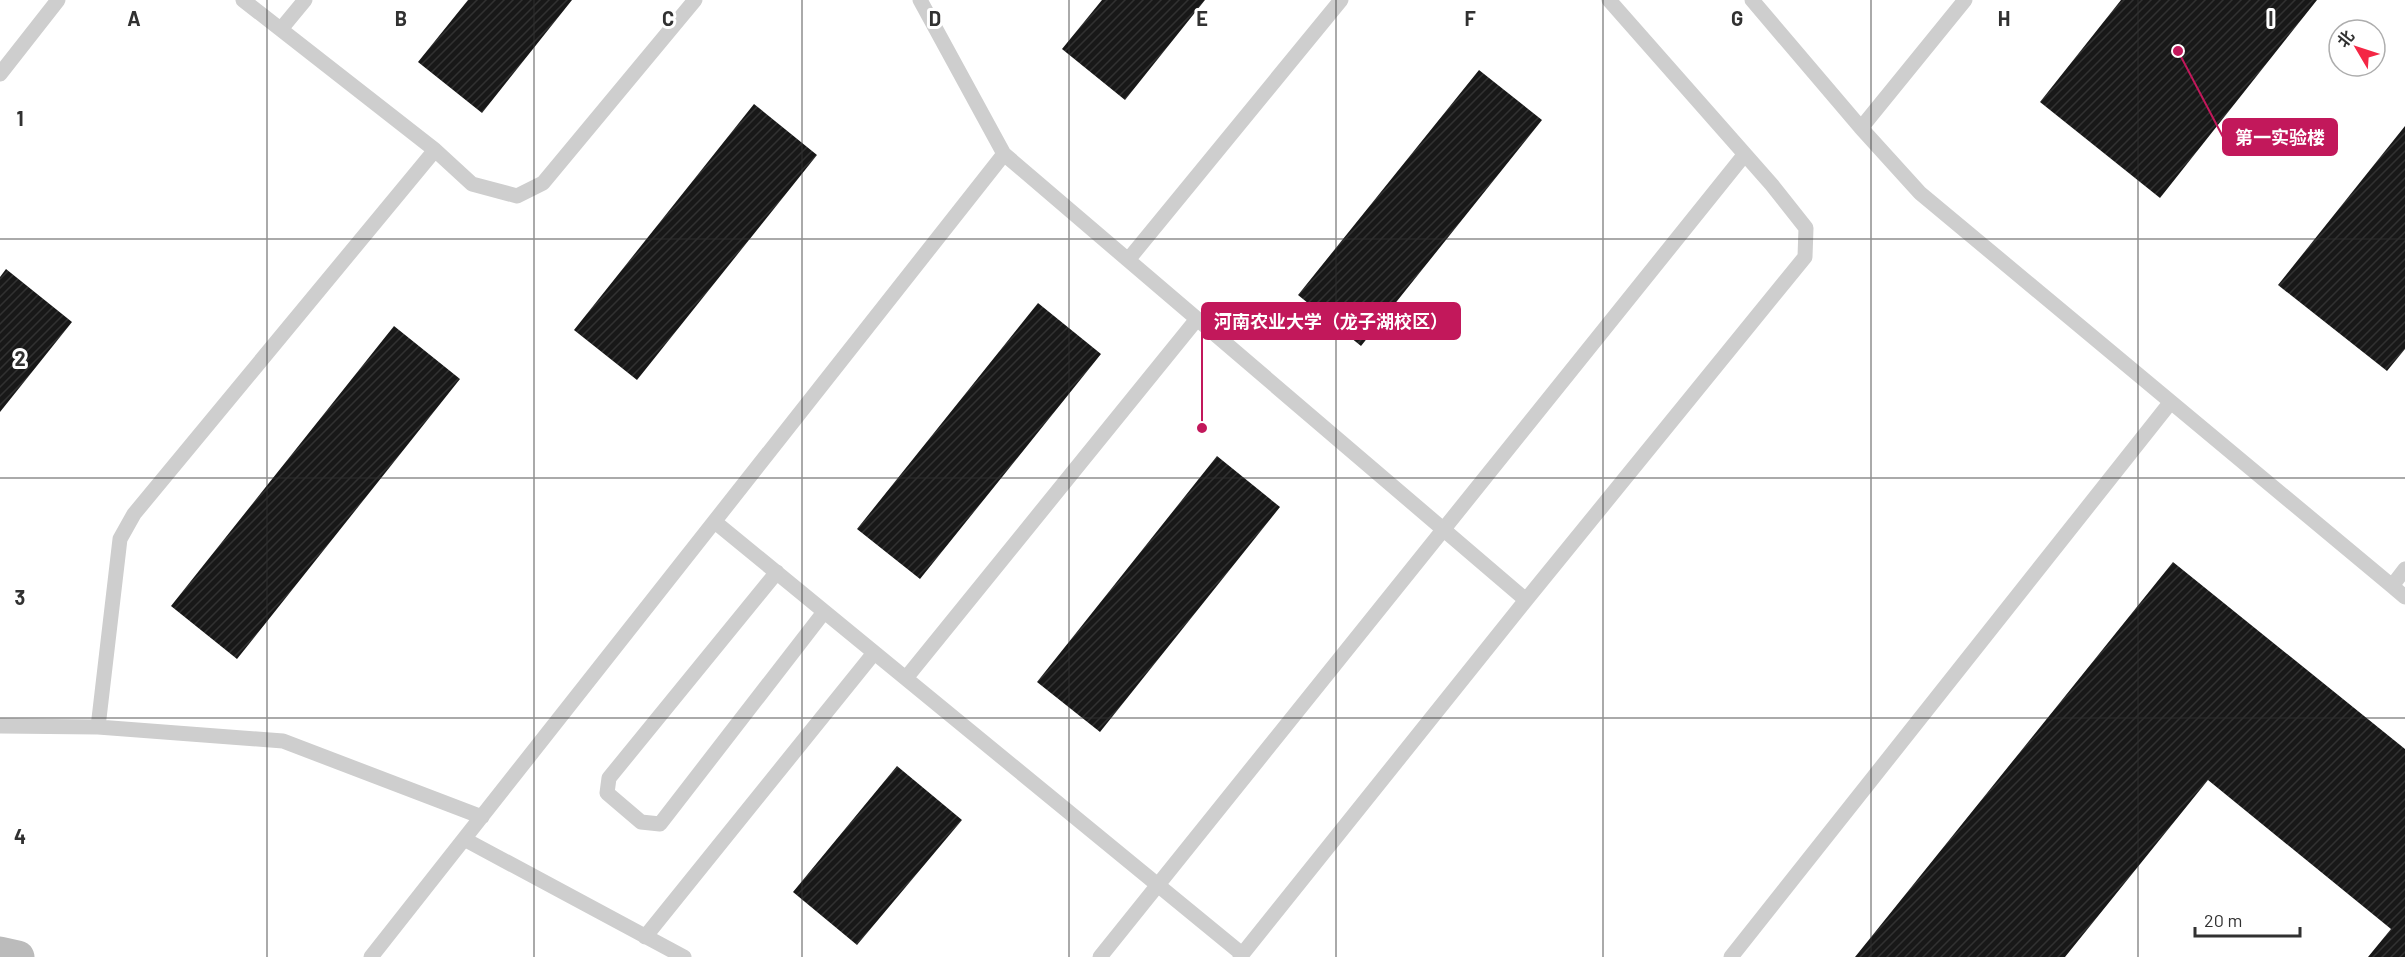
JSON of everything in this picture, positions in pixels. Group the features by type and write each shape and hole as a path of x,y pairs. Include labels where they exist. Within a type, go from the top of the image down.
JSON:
{"street":[{"path":"0,953 18,957"}],"lane":[{"path":"0,74 58,0"},
{"path":"243,0 435,150 472,184 518,196 543,183 695,0"},
{"path":"281,29 305,0"},
{"path":"1128,260 1341,0"},
{"path":"714,522 1241,955 1805,257 1806,228 1745,154 1609,0"},
{"path":"1752,0 1861,128 1920,193 2405,597"},
{"path":"1861,128 1965,0"},
{"path":"923,1 1004,154 1526,600"},
{"path":"98,728 120,539 134,514 435,150"},
{"path":"371,957 1004,154"},
{"path":"1100,957 1745,154"},
{"path":"906,678 1197,319"},
{"path":"1731,957 2170,403"},
{"path":"2392,586 2405,569"},
{"path":"777,573 609,778 607,793 641,822 660,824 824,612"},
{"path":"645,937 874,652"},
{"path":"0,726 98,728 283,741 482,817"},
{"path":"464,839 684,957"}],"building":[{"path":"468,0 572,0 482,113 418,62"},
{"path":"1102,0 1205,0 1125,100 1062,49"},
{"path":"2121,0 2317,0 2160,198 2040,102"},
{"path":"1479,70 1542,120 1361,346 1298,295"},
{"path":"754,104 817,155 637,380 574,330"},
{"path":"2405,126 2405,349 2387,371 2278,285"},
{"path":"6,269 72,322 0,412 0,277"},
{"path":"1038,303 1101,354 920,579 857,529"},
{"path":"394,326 460,379 237,659 171,606"},
{"path":"1217,456 1280,507 1100,732 1037,682"},
{"path":"2173,562 2405,749 2405,957 2368,957 2391,929 2208,780 2065,957 1855,957"},
{"path":"897,766 962,820 857,945 793,892"}],"place":[{"name":"第一实验楼","path":"2178,51"},
{"name":"河南农业大学（龙子湖校区）","path":"1202,428"}]}
